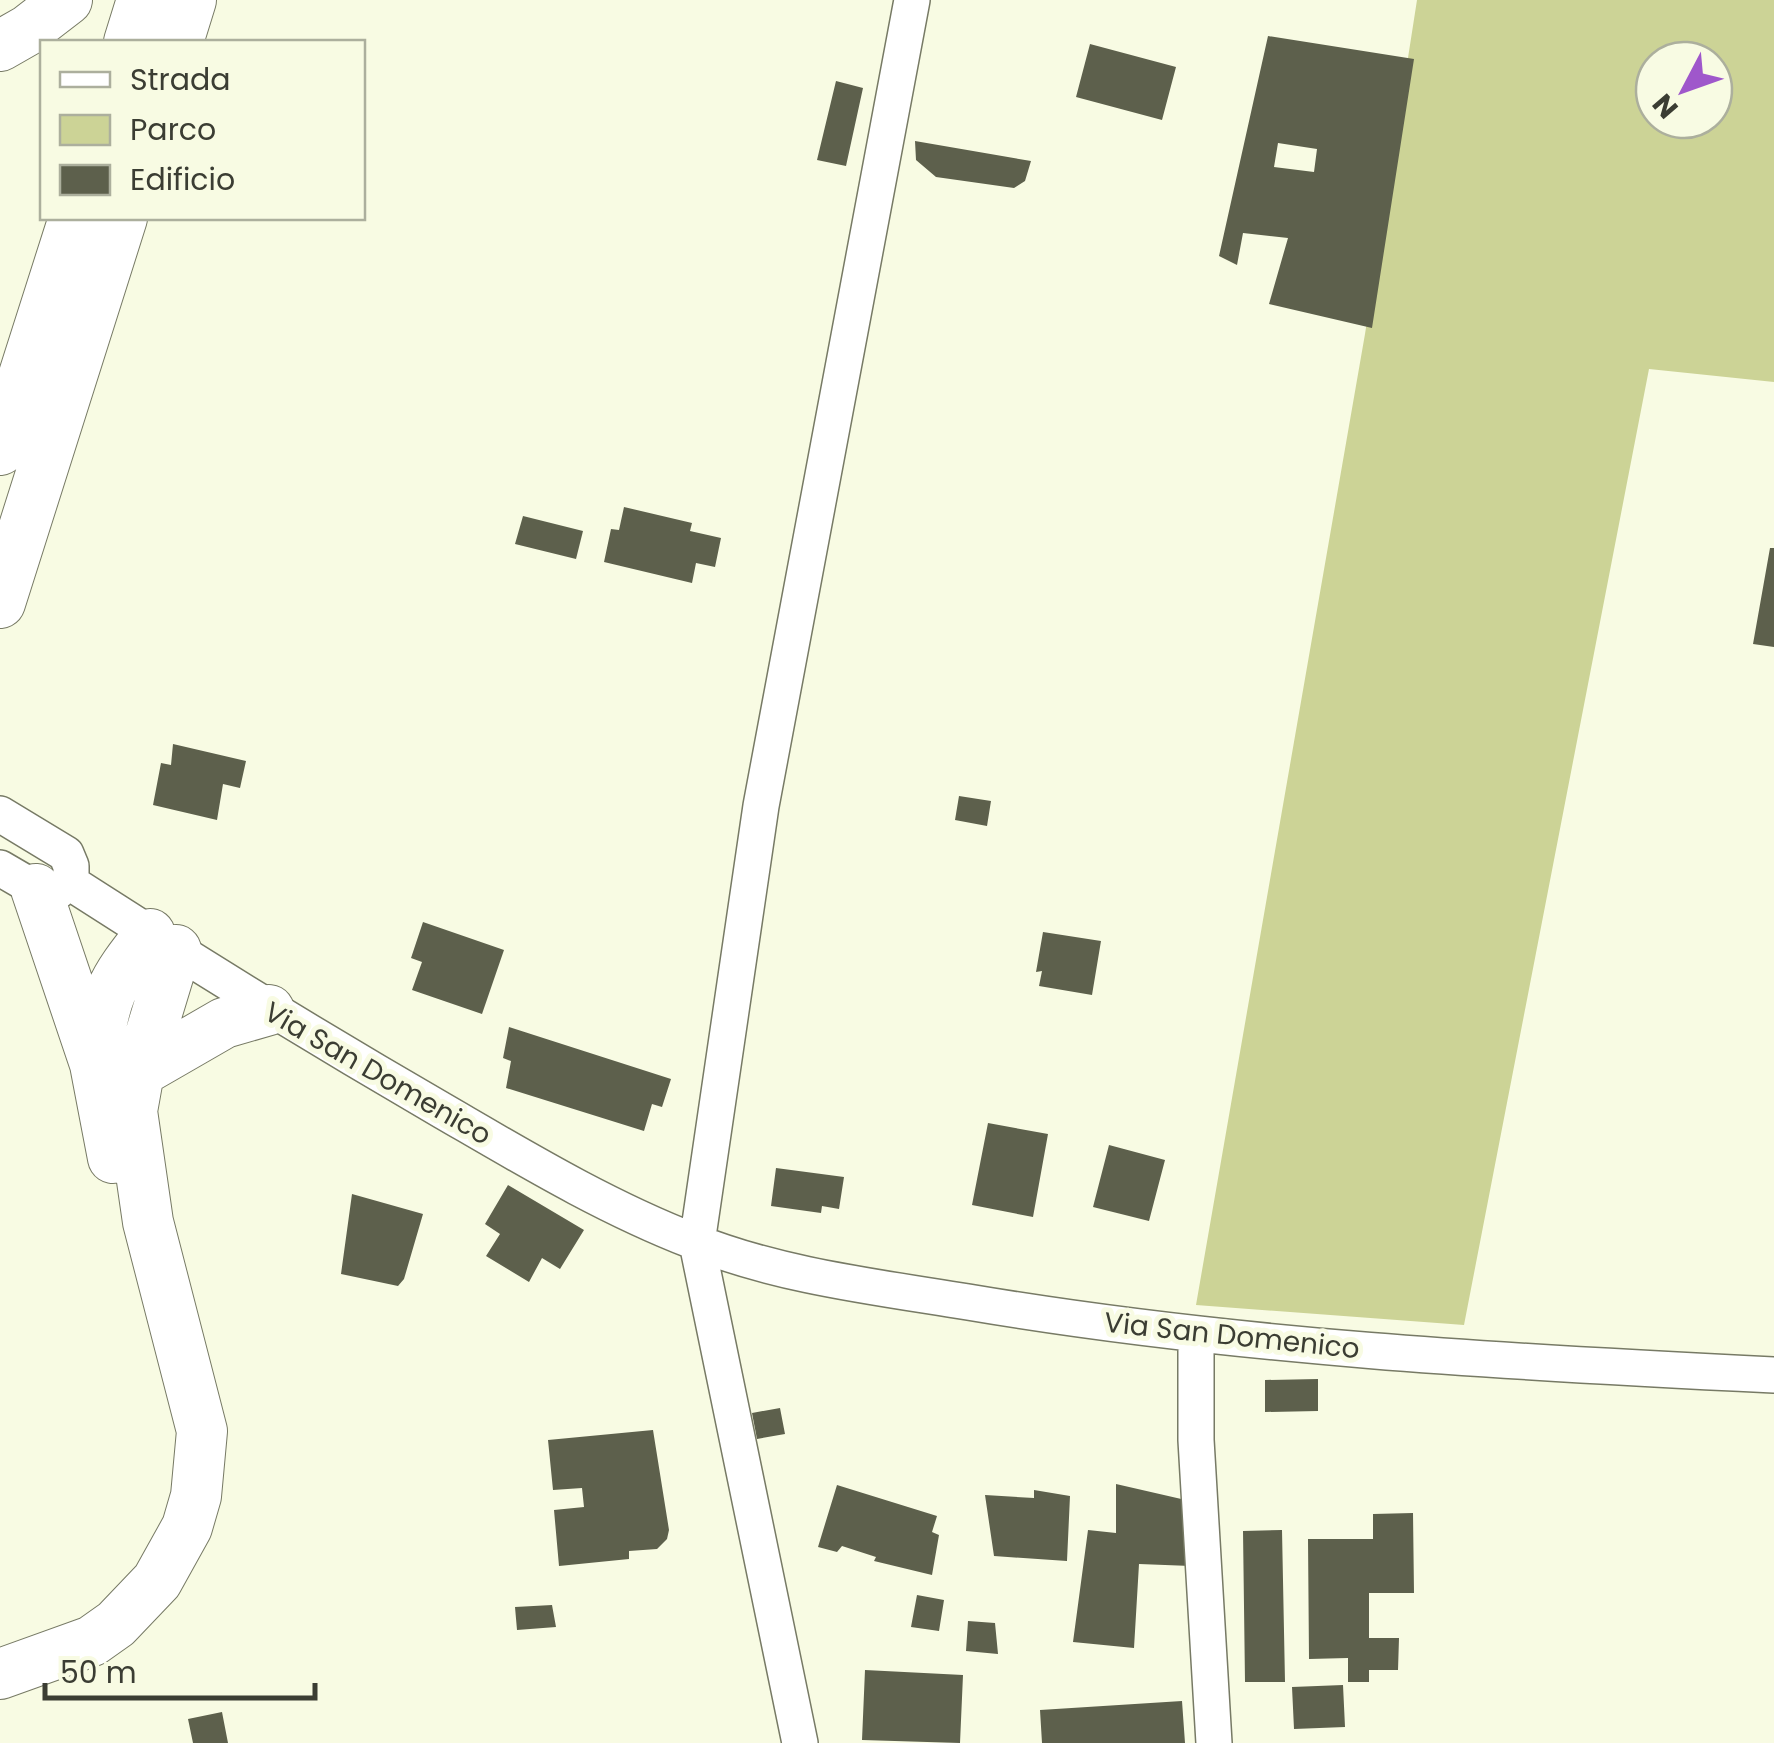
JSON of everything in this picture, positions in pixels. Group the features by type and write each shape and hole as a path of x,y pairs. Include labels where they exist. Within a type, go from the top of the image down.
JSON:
{"highway":[{"path":"0,46 67,0"},
{"path":"130,40 142,0"},
{"path":"179,40 192,0"},
{"path":"0,450 73,220"},
{"path":"0,603 121,220"},
{"path":"43,873 117,1068"},
{"path":"15,1663 92,1641 138,1604 173,1556 196,1496 202,1432 148,1222 117,1173 117,1068 102,1009 123,967 163,942"},
{"path":"117,1068 224,1023 269,1010"}],"street":[{"path":"800,1743 697,1243 761,806 912,0"},
{"name":"Via San Domenico","path":"0,814 43,873 532,1162 630,1215 697,1243 785,1270 1055,1317 1443,1356 1774,1374"},
{"path":"1196,1334 1196,1440 1214,1743"}],"green space":[{"path":"1417,0 1774,0 1774,382 1649,369 1464,1325 1196,1305 1365,334"}],"building":[{"path":"1268,36 1414,59 1372,328 1269,304 1288,238 1243,233 1237,265 1219,256","holes":["1278,143 1317,149 1314,172 1274,167"]},
{"path":"1090,44 1176,67 1162,120 1076,97"},
{"path":"836,81 863,88 846,166 817,160"},
{"path":"915,141 1031,161 1025,181 1014,188 936,177 916,160"},
{"path":"624,507 692,523 690,531 721,538 715,567 696,563 692,583 604,562 611,529 619,530"},
{"path":"523,516 583,531 576,559 515,544"},
{"path":"1770,548 1774,548 1774,647 1753,644"},
{"path":"173,744 246,761 240,788 223,784 217,820 153,805 161,763 171,765"},
{"path":"959,796 991,801 987,826 955,820"},
{"path":"423,922 504,950 482,1014 412,990 422,962 411,958"},
{"path":"1043,932 1101,941 1092,995 1039,986 1042,971 1036,972"},
{"path":"509,1027 671,1079 662,1107 652,1104 644,1131 506,1088 511,1061 503,1058"},
{"path":"988,1123 1048,1134 1033,1217 972,1205"},
{"path":"1109,1145 1165,1160 1149,1221 1093,1207"},
{"path":"776,1168 844,1177 839,1209 822,1206 821,1213 771,1206"},
{"path":"508,1185 584,1230 560,1269 542,1258 529,1282 486,1256 500,1234 485,1224"},
{"path":"352,1194 423,1214 404,1279 398,1286 341,1274"},
{"path":"1318,1379 1318,1411 1265,1412 1265,1380"},
{"path":"780,1408 785,1434 757,1439 752,1413"},
{"path":"653,1430 669,1530 667,1539 657,1549 629,1551 629,1559 559,1566 554,1510 584,1507 582,1488 553,1490 548,1440"},
{"path":"1116,1484 1190,1501 1191,1566 1139,1564 1134,1648 1073,1642 1088,1530 1116,1533"},
{"path":"837,1485 937,1516 932,1532 939,1535 932,1575 874,1561 876,1557 842,1546 837,1552 818,1547"},
{"path":"1034,1490 1070,1496 1067,1561 994,1556 985,1495 1034,1498"},
{"path":"1413,1513 1414,1593 1369,1593 1369,1638 1399,1638 1398,1670 1369,1670 1369,1682 1348,1682 1348,1658 1309,1659 1308,1539 1373,1539 1373,1514"},
{"path":"1282,1530 1285,1682 1245,1682 1243,1531"},
{"path":"917,1595 944,1600 939,1631 911,1627"},
{"path":"552,1605 556,1627 517,1630 515,1607"},
{"path":"968,1621 995,1623 998,1654 966,1651"},
{"path":"865,1670 963,1675 960,1743 862,1740"},
{"path":"1343,1685 1345,1727 1294,1729 1292,1687"},
{"path":"1182,1701 1185,1743 1042,1743 1040,1710"},
{"path":"222,1712 228,1743 193,1743 188,1719"}]}
